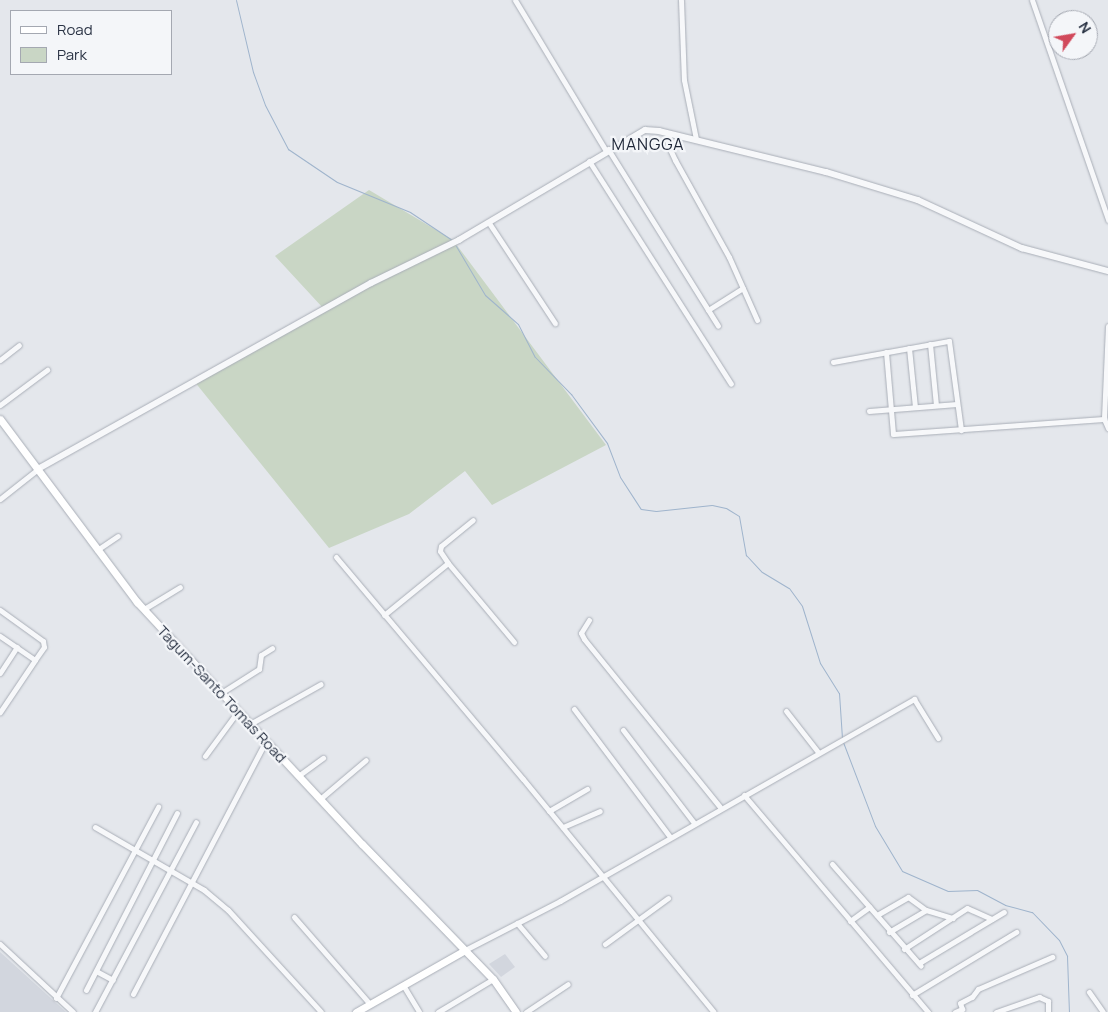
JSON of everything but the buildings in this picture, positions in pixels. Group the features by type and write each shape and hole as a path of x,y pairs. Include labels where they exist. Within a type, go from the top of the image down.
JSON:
{"main road":[{"name":"Tagum-Santo Tomas Road","path":"0,418 97,550 144,609 298,776 493,979 516,1012"},
{"path":"356,1012 465,950"}],"street":[{"path":"515,0 718,326"},
{"path":"681,0 684,80 696,139"},
{"path":"1032,0 1108,220"},
{"path":"0,499 38,469 363,288 489,223 607,150 645,130 696,139 918,200 1022,248 1108,272"},
{"path":"668,133 668,145 675,160 743,288 757,320"},
{"path":"589,161 730,384"},
{"path":"489,223 555,323"},
{"path":"708,310 743,288"},
{"path":"1108,326 1104,419 1108,428"},
{"path":"833,362 948,340 951,343 957,404 962,430"},
{"path":"930,344 936,405"},
{"path":"0,360 18,345"},
{"path":"909,348 914,407"},
{"path":"886,352 893,434 1104,419"},
{"path":"0,405 47,370"},
{"path":"869,411 957,404"},
{"path":"473,520 441,546 440,551 514,642"},
{"path":"97,550 118,536"},
{"path":"336,557 549,811 714,1012"},
{"path":"384,615 448,563"},
{"path":"144,609 180,587"},
{"path":"0,610 43,641 44,647 0,712"},
{"path":"589,620 581,633 584,639 720,807"},
{"path":"0,636 35,660"},
{"path":"0,673 17,648"},
{"path":"221,693 259,668 261,655 272,648"},
{"path":"250,724 321,684"},
{"path":"465,950 517,923 847,735 914,699 938,738"},
{"path":"574,709 670,837"},
{"path":"205,756 238,711"},
{"path":"786,711 818,752"},
{"path":"623,730 694,822"},
{"path":"133,994 191,880 266,741"},
{"path":"298,776 323,758"},
{"path":"320,799 366,760"},
{"path":"549,811 588,789"},
{"path":"744,795 928,1012"},
{"path":"56,998 158,808"},
{"path":"563,828 600,811"},
{"path":"86,990 177,812"},
{"path":"95,1012 196,822"},
{"path":"95,827 191,880 228,910 321,1012"},
{"path":"832,864 889,932 920,964 1004,912"},
{"path":"877,916 908,897 926,910 953,918"},
{"path":"605,944 668,898"},
{"path":"850,921 869,907"},
{"path":"904,949 970,908 992,919"},
{"path":"889,932 926,910"},
{"path":"294,917 370,1004"},
{"path":"517,923 545,956"},
{"path":"912,995 1016,932"},
{"path":"0,944 73,1012"},
{"path":"955,1012 961,1010 960,1003 972,997 978,989 1052,957"},
{"path":"96,971 113,980"},
{"path":"438,1012 493,979"},
{"path":"526,1012 568,984"},
{"path":"403,985 419,1012"},
{"path":"1089,992 1103,1012"},
{"path":"996,1012 1039,997 1048,1002 1048,1012"}],"shaded area":[{"path":"0,952 66,1012 0,1012"},
{"path":"505,954 515,967 501,977 489,964"}],"green space":[{"path":"369,190 453,240 606,445 492,505 465,471 409,514 329,548 194,381 323,308 275,256"}],"waterway":[{"path":"236,0 253,72 265,105 288,149 337,182 410,212 452,240"},
{"path":"456,246 485,295 518,324 535,357 571,394 607,443 620,477 641,509 656,511 712,505 726,508 739,516 746,555 762,572 789,588 802,606 820,663 839,693 842,738"},
{"path":"843,742 875,826 902,871 948,891 977,890 1005,905 1032,912 1059,940 1067,956 1069,1012"}],"district":[{"name":"MANGGA","path":"648,144"}]}
